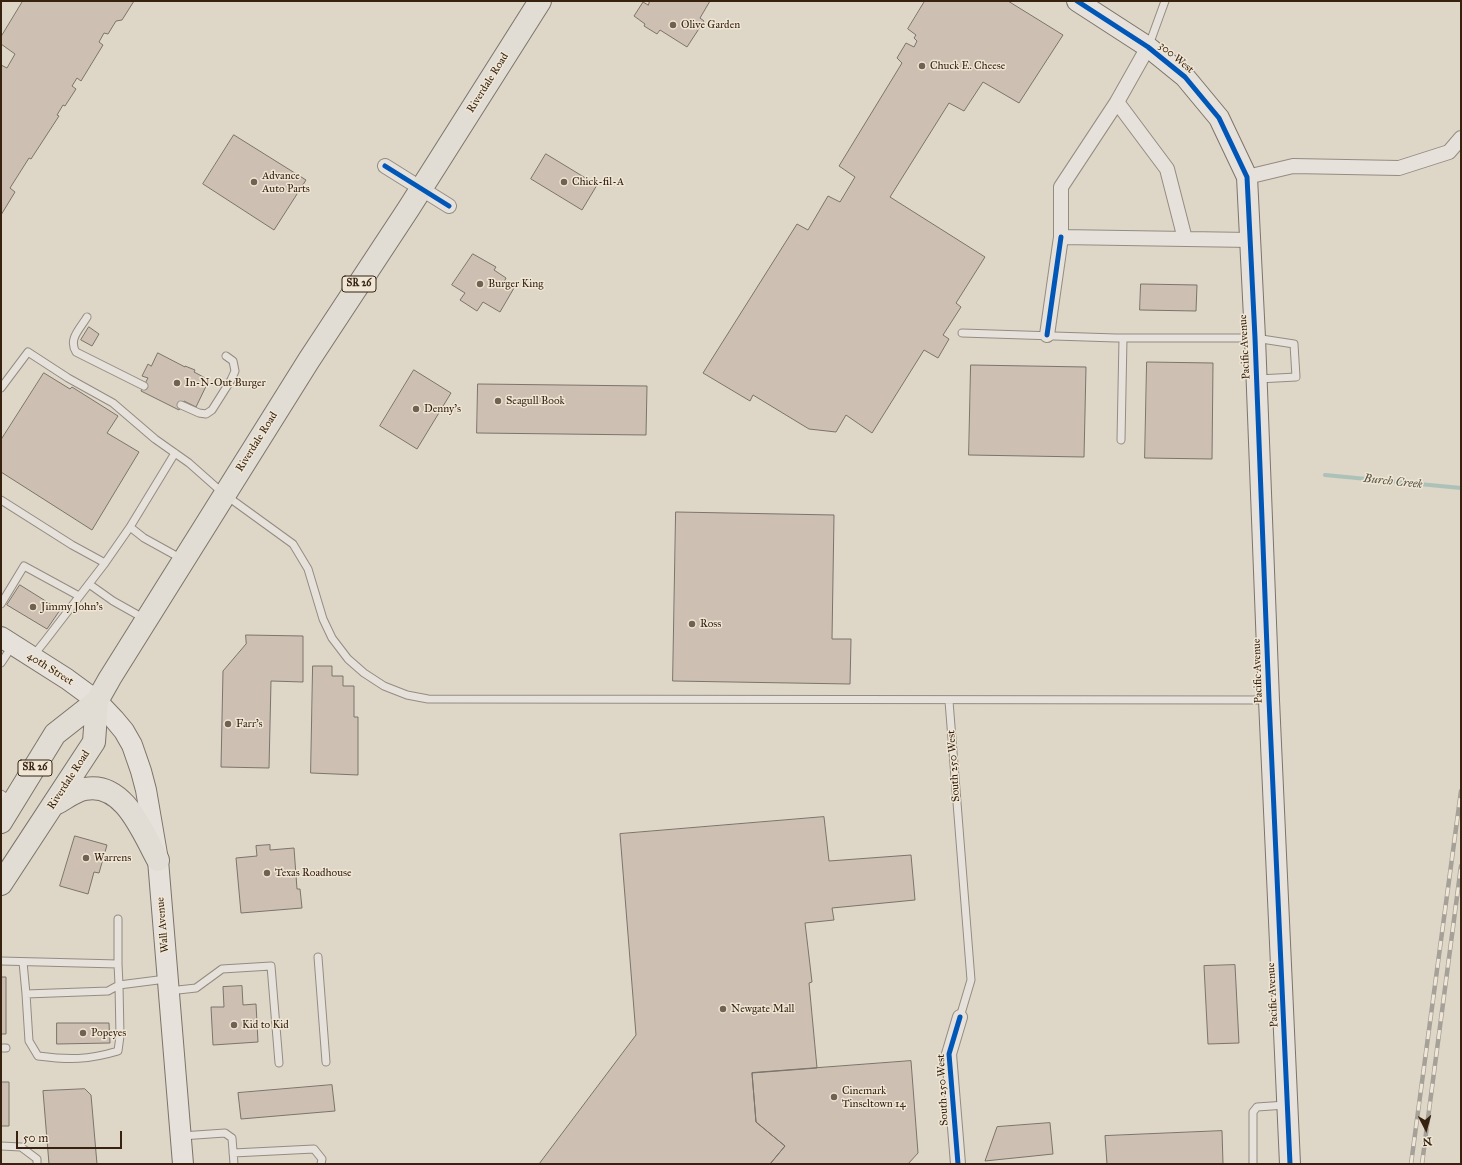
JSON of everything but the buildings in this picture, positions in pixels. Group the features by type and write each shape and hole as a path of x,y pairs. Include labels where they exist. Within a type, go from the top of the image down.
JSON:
{"main road":[{"name":"Riverdale Road","path":"1,884 94,742 97,701 110,678 309,360 409,208 540,1"},
{"name":"SR 26","path":"1,822 7,798 55,734 97,701"},
{"path":"52,806 77,791 93,788 108,791 121,800 132,814 158,860"}],"street":[{"name":"300 West","path":"1077,1 1148,47 1185,77 1219,118 1247,177"},
{"path":"1047,335 1061,237 1061,187 1117,102 1148,47"},
{"path":"1117,102 1167,169 1185,239"},
{"path":"1247,177 1293,166 1399,168 1448,152 1461,138"},
{"path":"385,166 449,206"},
{"name":"Pacific Avenue","path":"1247,177 1290,1164"},
{"path":"1061,237 1250,240"},
{"name":"40th Street","path":"7,641 67,679 97,701"},
{"name":"Wall Avenue","path":"97,701 124,731 132,745 146,790 158,860 183,1164"},
{"name":"South 250 West","path":"958,1164 949,1054 960,1017"}],"lane":[{"path":"1148,47 1165,1"},
{"path":"87,317 72,341 76,352 144,386"},
{"path":"962,333 1123,338 1255,338 1294,344 1296,377 1256,380"},
{"path":"1121,440 1123,338"},
{"path":"1,388 28,352 68,378 113,403 155,439 195,468 224,494 293,544 308,569 323,618 332,638 348,659 364,673 384,686 407,695 428,699 949,701 1269,700"},
{"path":"181,405 199,413 206,414 212,410 235,371 233,361 226,356"},
{"path":"31,657 89,584 130,528 175,453"},
{"path":"1,500 72,546 105,563"},
{"path":"130,528 144,538 183,560"},
{"path":"1,604 24,566 79,596"},
{"path":"89,584 113,601 146,620"},
{"path":"1,664 7,641"},
{"name":"South 250 West","path":"949,701 971,980 960,1017"},
{"path":"23,962 29,1041 38,1056 65,1060 98,1057 118,1051 120,1036 118,919"},
{"path":"318,957 326,1062"},
{"path":"1,961 118,964"},
{"path":"26,994 108,992 119,985 168,985 196,988 222,969 271,966 279,1063"},
{"path":"1253,1164 1253,1112 1257,1107 1288,1105"},
{"path":"181,1136 225,1133 232,1138 234,1164"},
{"path":"1,1146 21,1147 37,1159 37,1164"},
{"path":"233,1153 314,1149 322,1159 321,1164"}],"waterway":[{"name":"Burch Creek","path":"1325,475 1461,488"}],"railway":[{"path":"1411,1164 1461,791"},
{"path":"1422,1164 1461,866"}],"cycle path":[{"path":"1077,1 1148,47 1185,77 1219,118 1247,177 1290,1164"},
{"path":"385,166 449,206"},
{"path":"1047,335 1061,237"},
{"path":"958,1164 949,1054 960,1017"}],"place":[{"name":"Olive Garden","path":"673,25"},
{"name":"Chuck E. Cheese","path":"922,66"},
{"name":"Advance Auto Parts","path":"254,182"},
{"name":"Chick-fil-A","path":"564,182"},
{"name":"Burger King","path":"480,284"},
{"name":"In-N-Out Burger","path":"177,383"},
{"name":"Seagull Book","path":"498,401"},
{"name":"Denny's","path":"416,409"},
{"name":"Jimmy John's","path":"33,607"},
{"name":"Ross","path":"692,624"},
{"name":"Farr's","path":"228,724"},
{"name":"Warrens","path":"86,858"},
{"name":"Texas Roadhouse","path":"267,873"},
{"name":"Newgate Mall","path":"723,1009"},
{"name":"Kid to Kid","path":"234,1025"},
{"name":"Popeyes","path":"83,1033"},
{"name":"Cinemark Tinseltown 14","path":"834,1097"}]}
